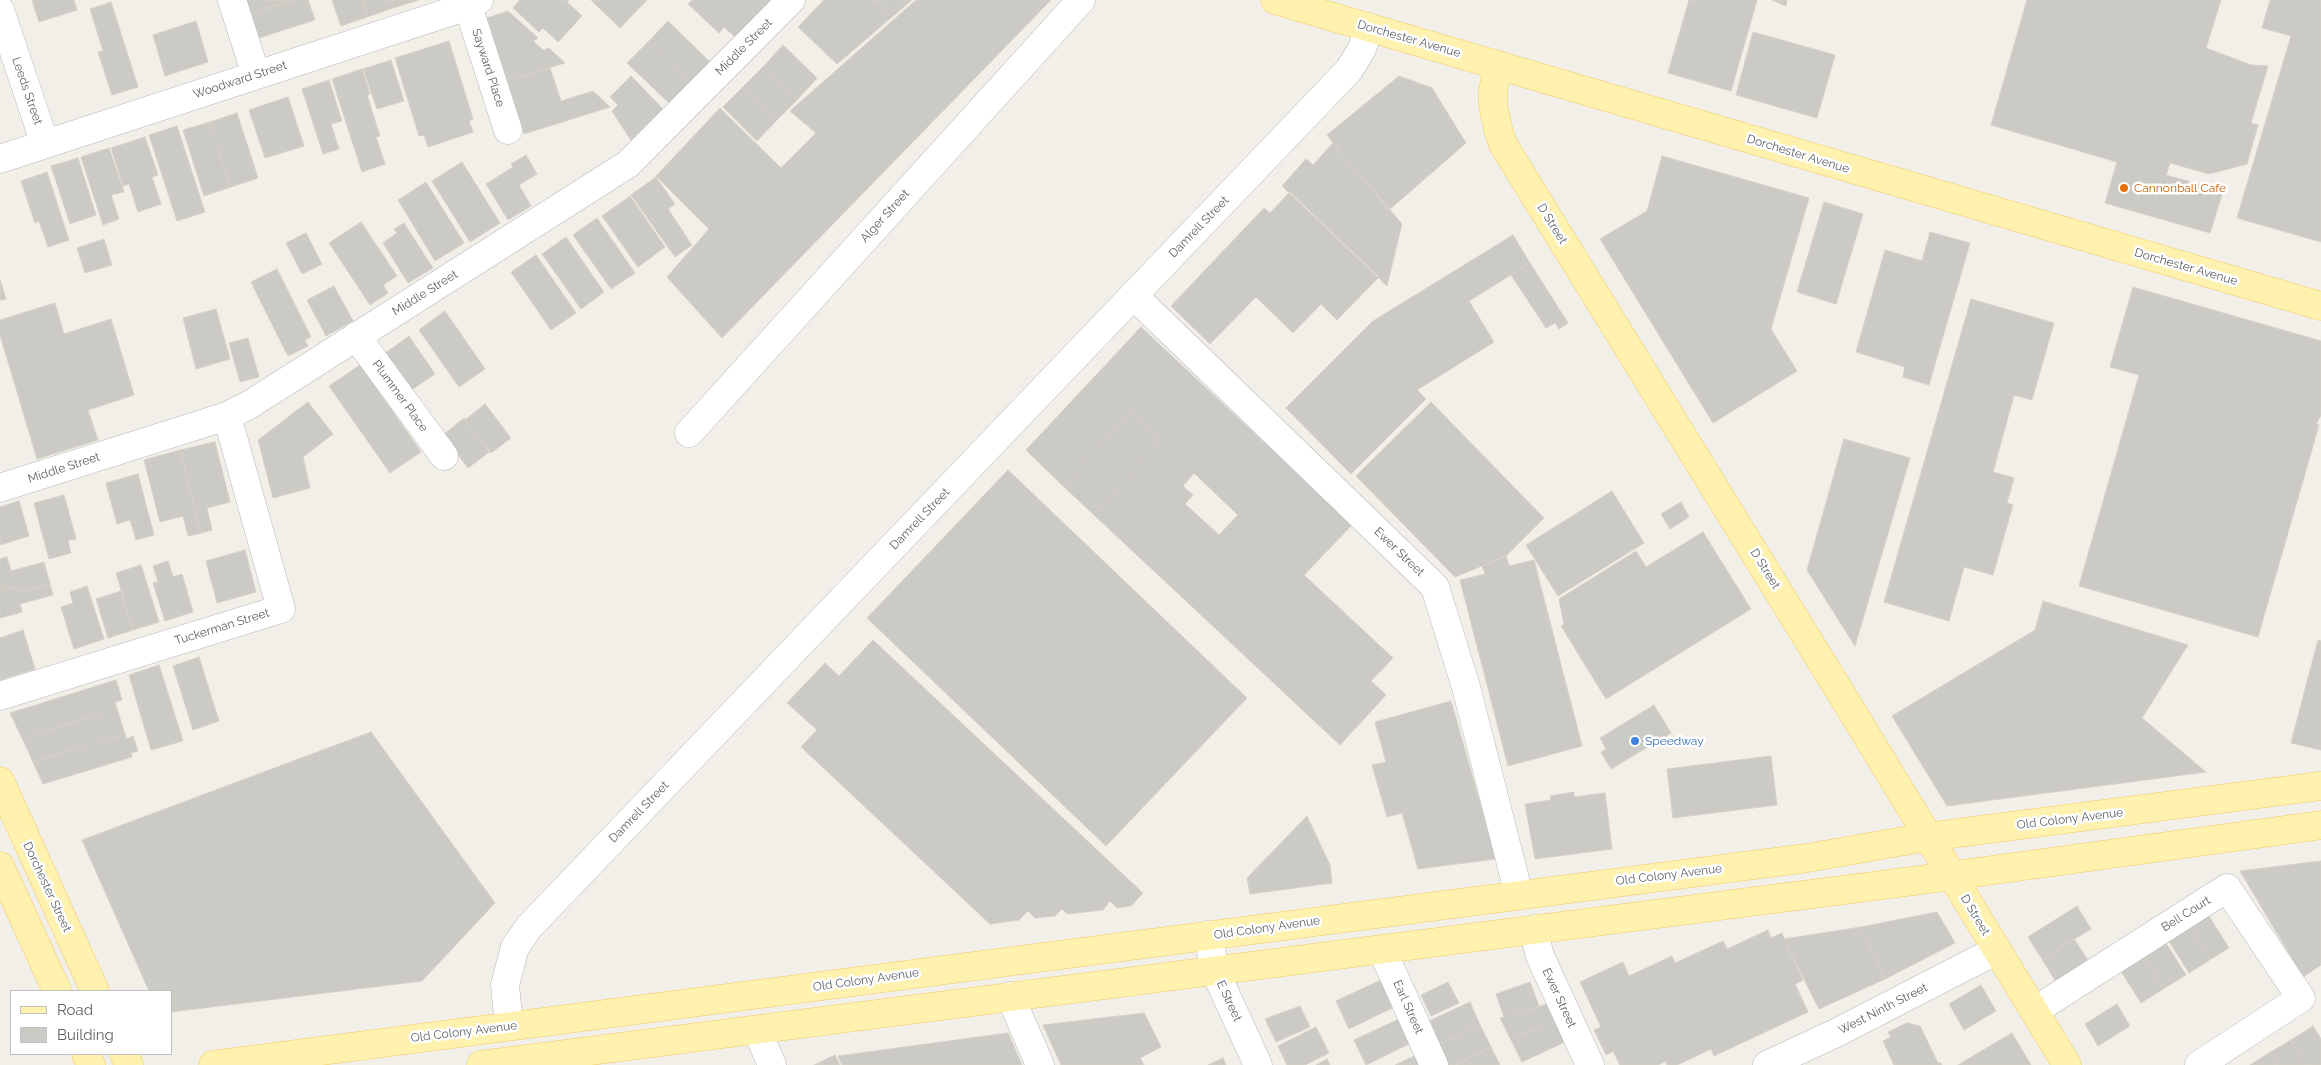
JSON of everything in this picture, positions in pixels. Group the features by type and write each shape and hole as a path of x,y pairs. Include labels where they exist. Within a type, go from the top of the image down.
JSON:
{"main road":[{"name":"Dorchester Avenue","path":"1275,0 2321,306"},
{"name":"D Street","path":"1498,65 1493,91 1493,105 1504,146 1846,701 2066,1065"},
{"name":"Dorchester Street","path":"0,782 95,990"},
{"name":"Old Colony Avenue","path":"213,1065 1807,858 1927,837 2321,786"},
{"path":"481,1065 557,1060 757,1030 1010,996 1951,876 2321,825"},
{"path":"0,866 57,990"},
{"path":"23,916 53,901"}],"street":[{"path":"232,0 256,75"},
{"name":"Middle Street","path":"0,488 227,416 249,405 628,164 791,0"},
{"name":"Alger Street","path":"689,433 1081,0"},
{"name":"Woodward Street","path":"0,158 473,3"},
{"name":"Sayward Place","path":"473,3 508,130"},
{"name":"Leeds Street","path":"0,10 45,144"},
{"name":"Damrell Street","path":"509,1026 505,985 515,947 529,927 1349,70 1362,49 1369,27"},
{"name":"Ewer Street","path":"1133,295 1435,586 1466,687 1519,894"},
{"name":"Plummer Place","path":"356,336 444,456"},
{"name":"Tuckerman Street","path":"0,696 281,609 227,416"},
{"name":"Bell Court","path":"2034,1011 2227,888 2301,998 2199,1065"},
{"name":"Ewer Street","path":"1534,929 1540,956 1590,1065"},
{"name":"E Street","path":"1208,936 1215,971 1258,1065"},
{"name":"Earl Street","path":"1382,950 1434,1065"},
{"name":"West Ninth Street","path":"1767,1065 1844,1029 1996,950"},
{"path":"1010,996 1040,1065"},
{"path":"757,1030 772,1065"}],"building":[{"path":"32,0 74,0 77,10 39,22"},
{"path":"247,0 293,0 251,14"},
{"path":"293,0 308,0 315,20 259,38 251,14"},
{"path":"332,0 362,0 367,17 341,26"},
{"path":"362,0 391,0 393,8 367,17"},
{"path":"391,0 419,0 393,8"},
{"path":"520,0 569,0 567,2 582,16 558,42 543,28 539,32 513,8"},
{"path":"591,0 647,0 620,28"},
{"path":"692,0 771,0 735,37 724,27 719,33 688,4"},
{"path":"824,0 873,0 892,17 837,64 798,27"},
{"path":"873,0 912,0 892,17"},
{"path":"916,0 1051,0 722,338 667,277 709,229 656,176 720,108 781,168 816,133 790,111"},
{"path":"1689,0 1757,0 1731,91 1668,73"},
{"path":"1772,0 1787,0 1786,6"},
{"path":"2027,0 2221,0 2206,48 2251,65 2268,66 2251,123 2258,125 2247,164 2209,174 2170,163 2166,175 2223,191 2210,233 2105,203 2117,162 1991,125"},
{"path":"2270,0 2321,0 2321,242 2237,218 2291,36 2262,28"},
{"path":"111,2 138,87 112,95 98,52 103,51 90,9"},
{"path":"508,11 538,38 533,41 543,50 549,48 565,63 507,80 487,18"},
{"path":"196,21 208,62 165,76 153,35"},
{"path":"668,21 711,63 691,85 647,43"},
{"path":"1753,32 1835,55 1817,118 1736,95"},
{"path":"449,41 473,119 469,121 473,132 428,147 424,135 419,136 395,58"},
{"path":"647,43 691,85 671,105 627,63"},
{"path":"783,45 817,78 798,99 764,66"},
{"path":"391,60 404,101 377,109 363,69"},
{"path":"764,66 798,99 776,121 742,88"},
{"path":"550,68 561,101 593,91 610,107 524,134 507,80"},
{"path":"362,69 370,94 367,95 380,136 376,137 385,164 362,172 332,79"},
{"path":"631,76 663,109 631,140 612,111 618,105 610,97"},
{"path":"1399,76 1432,88 1466,143 1389,210 1327,135"},
{"path":"329,80 342,121 331,124 339,149 323,154 302,89"},
{"path":"742,88 776,121 757,141 723,107"},
{"path":"288,97 304,146 265,158 249,110"},
{"path":"237,113 258,178 231,187 210,122"},
{"path":"210,122 231,187 204,196 183,130"},
{"path":"177,126 205,212 177,221 149,135"},
{"path":"145,137 158,175 152,177 161,204 138,212 129,184 123,186 111,148"},
{"path":"1333,143 1402,224 1387,286 1282,186 1306,159 1313,165"},
{"path":"109,148 124,192 111,195 119,219 103,225 81,157"},
{"path":"526,155 537,174 519,185 531,206 508,220 486,184 513,167 511,164"},
{"path":"1662,156 1809,198 1771,329 1797,371 1713,423 1600,239 1647,211"},
{"path":"78,158 96,215 70,224 51,166"},
{"path":"462,162 500,223 470,242 432,181"},
{"path":"47,172 69,240 48,247 39,221 35,223 21,181"},
{"path":"656,177 675,204 668,209 692,245 675,257 631,195"},
{"path":"426,182 464,243 435,261 398,200"},
{"path":"1290,192 1379,277 1337,320 1321,304 1293,333 1256,297 1210,344 1171,306 1264,208 1270,213"},
{"path":"630,196 665,247 638,267 602,216"},
{"path":"1824,202 1863,214 1836,304 1797,292"},
{"path":"597,218 635,273 611,289 573,235"},
{"path":"361,222 397,276 383,285 388,293 370,305 329,243"},
{"path":"404,223 433,268 408,283 383,243 397,233 394,229"},
{"path":"1930,232 1970,243 1929,385 1903,377 1905,367 1856,352 1885,250 1922,261"},
{"path":"306,233 322,264 302,274 286,243"},
{"path":"1513,235 1530,263 1469,301 1494,342 1417,390 1426,399 1351,474 1286,408 1373,321"},
{"path":"566,237 604,292 581,309 542,254"},
{"path":"104,239 112,265 85,273 77,248"},
{"path":"536,255 576,313 551,330 511,272"},
{"path":"1530,263 1568,323 1559,329 1555,323 1546,328 1511,275"},
{"path":"277,269 311,337 305,340 308,346 288,356 251,282"},
{"path":"0,280 6,299 0,300"},
{"path":"334,286 353,321 326,336 307,300"},
{"path":"2133,287 2321,341 2321,415 2316,424 2319,425 2258,637 2079,586 2139,375 2110,367"},
{"path":"1971,299 2054,323 2032,400 2014,395 1993,472 2014,478 2007,503 2013,505 1993,575 1964,567 1949,621 1884,602"},
{"path":"55,303 64,334 111,319 134,395 88,410 98,440 37,459 0,335 0,320"},
{"path":"216,309 230,359 196,369 183,318"},
{"path":"445,311 485,369 459,387 419,330"},
{"path":"1141,327 1352,525 1304,575 1393,658 1371,681 1386,695 1340,745 1093,514 1162,440 1133,412 1063,486 1026,450","holes":["1194,473 1238,515 1219,535 1185,504 1193,495 1183,486"]},
{"path":"409,336 435,374 410,391 384,354"},
{"path":"248,338 259,377 240,382 229,343"},
{"path":"360,365 421,452 390,473 329,386"},
{"path":"308,402 333,434 303,457 310,488 273,498 258,440"},
{"path":"1431,402 1544,518 1506,556 1455,577 1356,476"},
{"path":"485,404 511,438 491,453 465,420"},
{"path":"1133,412 1162,440 1093,514 1063,486"},
{"path":"464,418 489,452 468,468 443,435"},
{"path":"1844,439 1910,458 1855,646 1807,570"},
{"path":"215,442 230,502 207,508 212,530 201,533 180,450"},
{"path":"180,450 201,533 188,536 183,516 160,522 144,460"},
{"path":"1008,470 1247,698 1106,846 867,618"},
{"path":"138,474 154,535 136,540 130,520 117,524 106,483"},
{"path":"1612,491 1644,543 1558,596 1526,545"},
{"path":"64,495 76,539 68,540 71,553 49,559 34,503"},
{"path":"19,501 29,536 0,545 0,507"},
{"path":"1681,502 1689,517 1670,529 1661,514"},
{"path":"1703,532 1751,609 1606,699 1561,626 1564,624 1559,599 1636,551 1646,567"},
{"path":"245,550 256,592 217,603 206,561"},
{"path":"1506,555 1509,566 1534,560 1582,746 1508,766 1460,580 1485,574 1482,566"},
{"path":"7,557 11,571 44,562 50,584 17,593 15,586 0,590 0,559"},
{"path":"168,561 173,577 182,574 193,612 165,621 153,583 158,582 153,566"},
{"path":"141,565 159,622 133,630 116,573"},
{"path":"50,584 53,595 20,604 22,612 0,618 0,590 15,586 17,593"},
{"path":"87,586 104,639 74,649 61,607 73,603 70,592"},
{"path":"121,591 133,630 108,638 96,599"},
{"path":"2043,601 2188,645 2142,718 2206,772 1947,806 1892,716 2035,630"},
{"path":"23,630 35,669 0,680 0,638"},
{"path":"873,640 1143,893 1131,906 1117,908 1110,901 1103,910 1067,914 1062,909 1055,916 1035,918 1028,911 1019,920 990,924 801,747 817,730 787,703 825,663 839,676"},
{"path":"2318,640 2321,641 2321,750 2291,743"},
{"path":"199,657 219,721 193,730 173,666"},
{"path":"159,665 183,741 151,750 129,675"},
{"path":"116,680 122,700 115,702 117,709 22,738 10,713"},
{"path":"1451,701 1496,859 1418,869 1402,813 1387,817 1372,765 1386,762 1375,722"},
{"path":"1654,705 1671,733 1611,769 1601,752 1606,749 1600,738"},
{"path":"117,709 125,734 33,762 22,738"},
{"path":"371,732 495,903 422,981 172,1012 172,990 149,990 82,840"},
{"path":"125,734 126,739 133,736 138,751 131,753 132,757 43,784 33,762"},
{"name":"Speedway","path":"1771,756 1777,805 1673,818 1667,769"},
{"path":"1574,792 1574,797 1605,793 1612,849 1535,859 1525,804 1551,800 1550,796"},
{"path":"1307,816 1330,865 1332,883 1250,894 1247,878"},
{"path":"2321,861 2321,965 2303,977 2240,871"},
{"path":"2077,906 2091,929 2042,959 2028,937"},
{"path":"1937,912 1955,943 1885,979 1861,927"},
{"path":"2209,916 2229,948 2211,959 2191,927"},
{"path":"1861,927 1885,979 1819,1009 1784,939"},
{"path":"2191,927 2211,959 2189,973 2169,941"},
{"path":"1768,930 1771,938 1782,933 1803,980 1795,984 1808,1012 1714,1056 1711,1049 1677,1065 1667,1065 1666,1061 1658,1065 1620,1065 1613,1051 1606,1055 1594,1030 1601,1027 1580,982 1623,962 1629,976 1672,956 1675,963 1723,941 1727,949"},
{"path":"2074,939 2089,962 2056,982 2042,959"},
{"path":"2166,943 2186,975 2163,989 2144,957"},
{"path":"2144,957 2163,989 2141,1003 2121,971"},
{"path":"1381,980 1394,1007 1349,1029 1336,1001"},
{"path":"1448,982 1459,1003 1431,1016 1421,995"},
{"path":"1530,982 1539,1006 1504,1017 1496,994"},
{"path":"1981,985 1996,1011 1964,1030 1949,1004"},
{"path":"1470,1002 1480,1025 1438,1045 1427,1022"},
{"path":"1547,1004 1557,1021 1510,1038 1500,1018"},
{"path":"2117,1004 2130,1026 2098,1046 2085,1024"},
{"path":"1300,1006 1310,1027 1276,1042 1265,1019"},
{"path":"1144,1013 1161,1047 1140,1058 1144,1065 1061,1065 1043,1025"},
{"path":"1399,1019 1411,1043 1366,1065 1354,1040"},
{"path":"1557,1021 1567,1041 1522,1062 1510,1038"},
{"path":"1907,1023 1920,1026 1938,1063 1940,1062 1942,1065 1894,1065 1883,1041 1891,1037 1888,1032"},
{"path":"1480,1025 1491,1047 1455,1065 1448,1065 1438,1045"},
{"path":"2313,1026 2321,1039 2321,1065 2307,1065 2291,1040"},
{"path":"1316,1027 1329,1053 1305,1065 1287,1065 1278,1046"},
{"path":"1008,1033 1022,1065 842,1065 838,1056"},
{"path":"2012,1033 2031,1065 1958,1065"},
{"path":"2291,1040 2307,1065 2277,1065 2269,1053"},
{"path":"1491,1047 1500,1065 1455,1065"},
{"path":"2269,1053 2277,1065 2250,1065"},
{"path":"835,1055 840,1065 814,1065"},
{"path":"1417,1055 1421,1065 1395,1065"},
{"path":"1223,1058 1226,1065 1208,1065"},
{"path":"1327,1059 1330,1065 1316,1065"}],"place":[{"name":"Cannonball Cafe","path":"2124,188"},
{"name":"Speedway","path":"1635,741"}]}
